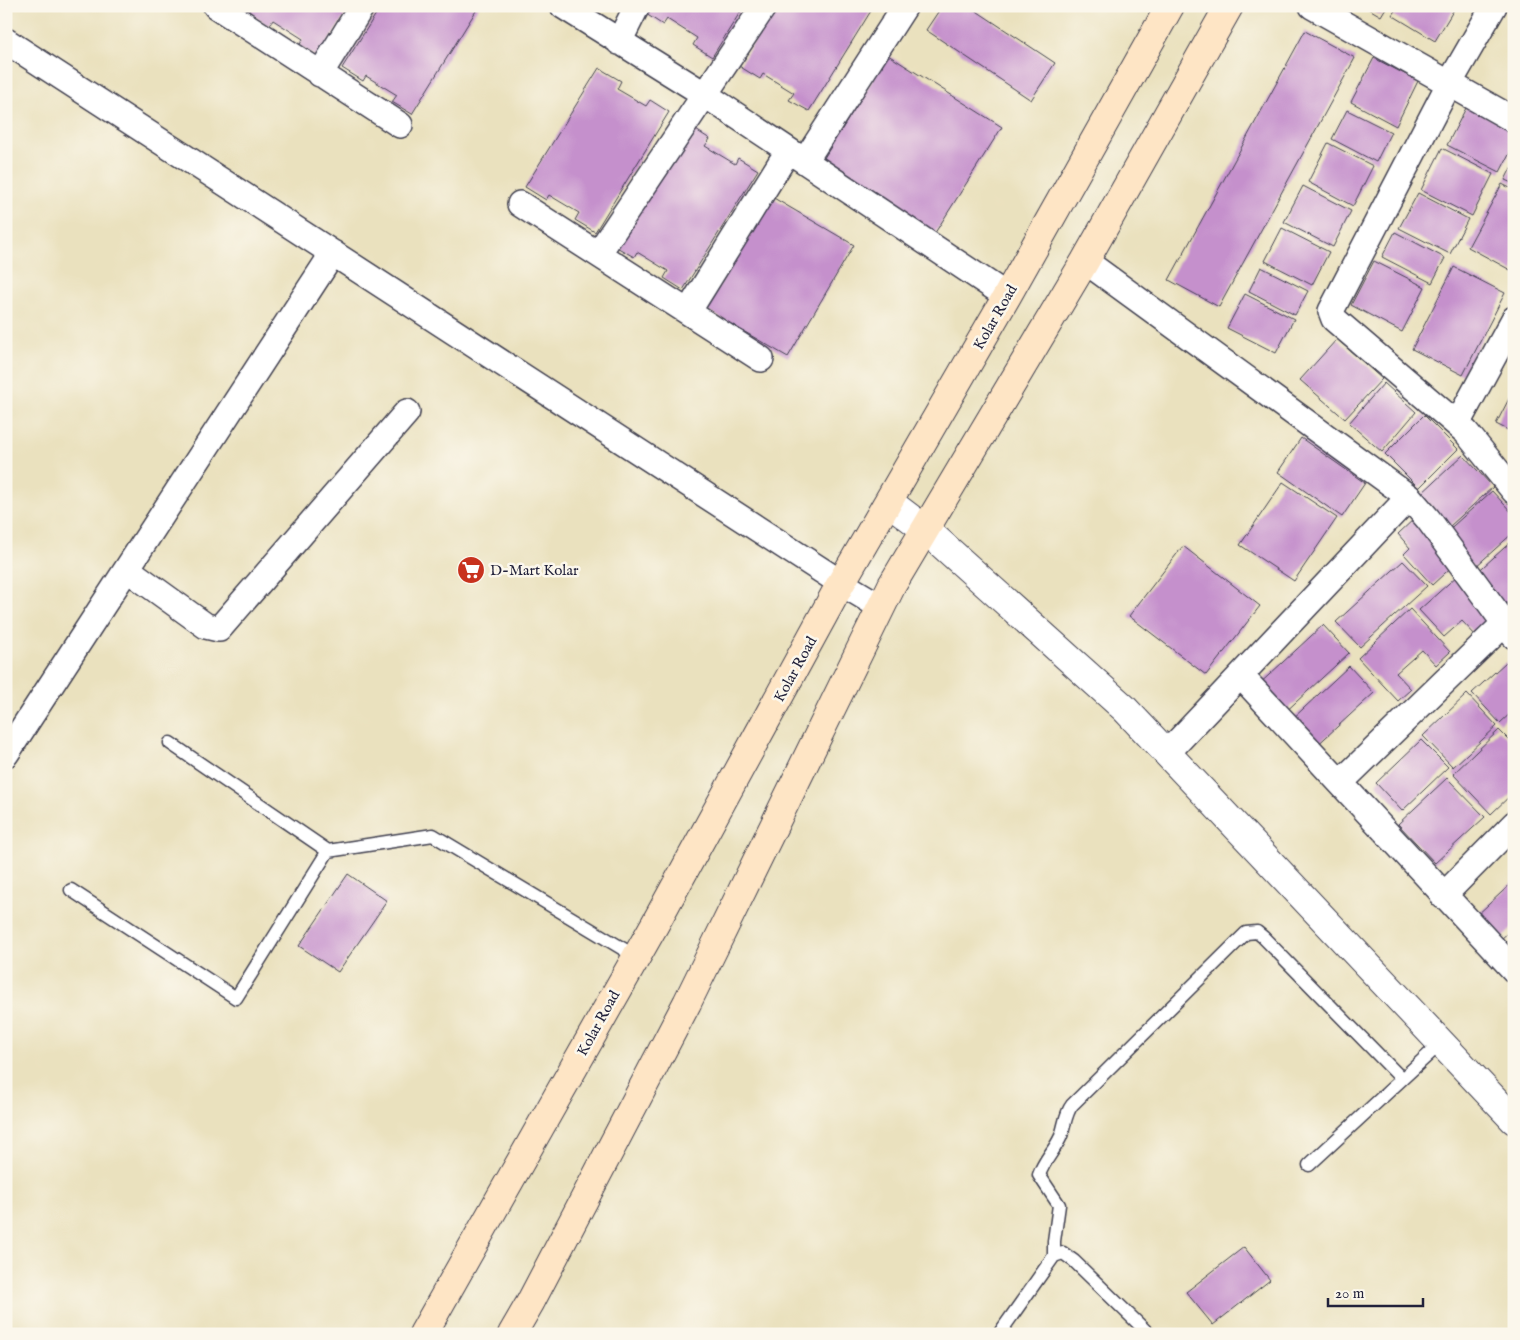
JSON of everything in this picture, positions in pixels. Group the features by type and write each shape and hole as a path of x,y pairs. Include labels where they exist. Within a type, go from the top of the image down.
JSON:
{"main road":[{"name":"Kolar Road","path":"423,1334 635,956 660,915 848,573 1170,6"},
{"path":"512,1334 688,1003 887,596 1085,261 1229,6"}],"street":[{"path":"320,74 362,6"},
{"path":"563,6 704,94 1007,296"},
{"path":"619,42 637,6"},
{"path":"598,254 764,6"},
{"path":"688,312 905,6"},
{"path":"1312,6 1514,120"},
{"path":"1494,6 1449,84 1331,311 1334,319 1466,432 1514,491"},
{"path":"225,9 320,74 400,125"},
{"path":"6,41 333,253 887,596"},
{"path":"520,204 762,359"},
{"path":"6,754 333,253"},
{"path":"1085,261 1409,497 1428,519 1509,630 1341,782"},
{"path":"1457,424 1514,319"},
{"path":"127,569 206,626 219,629 407,412"},
{"path":"1167,753 1409,497"},
{"path":"889,502 926,530 1124,708 1514,1120"},
{"path":"1241,676 1341,782 1443,896 1514,970"},
{"path":"1443,896 1514,824"}],"lane":[{"path":"170,743 328,851 433,835 635,956"},
{"path":"71,890 236,998 328,851"},
{"path":"999,1334 1054,1256 1054,1241 1060,1205 1039,1175 1042,1164 1060,1137 1067,1112 1246,933 1257,932 1263,937 1402,1079"},
{"path":"1309,1165 1441,1043"},
{"path":"1054,1256 1063,1254 1074,1261 1149,1334"}],"building":[{"path":"252,6 351,6 318,58 299,46 303,39 273,20 269,26 248,12"},
{"path":"381,6 479,6 412,114 392,102 397,95 366,76 363,81 342,68"},
{"path":"646,6 744,6 712,57 693,45 697,38 667,19 663,25 643,12"},
{"path":"776,6 874,6 809,111 789,100 794,93 763,74 760,79 739,66"},
{"path":"942,6 969,6 1055,63 1031,100 926,30"},
{"path":"1364,6 1387,6 1381,16"},
{"path":"1398,6 1456,6 1435,41 1392,15"},
{"path":"1305,31 1355,58 1219,307 1169,280"},
{"path":"888,55 1002,127 933,236 819,166"},
{"path":"1374,58 1418,81 1396,126 1351,102"},
{"path":"599,68 621,81 617,89 646,106 650,100 669,112 595,232 575,220 579,213 549,195 546,200 525,187"},
{"path":"1467,106 1514,130 1514,145 1500,172 1447,145"},
{"path":"1347,110 1391,132 1376,162 1332,139"},
{"path":"688,125 710,139 705,146 735,164 738,158 758,170 683,290 664,278 668,271 637,252 634,257 613,245"},
{"path":"1328,143 1373,166 1353,206 1308,182"},
{"path":"1442,148 1493,174 1472,216 1421,190"},
{"path":"1514,162 1514,184 1505,180"},
{"path":"1502,184 1514,190 1514,272 1468,247"},
{"path":"1303,186 1351,211 1333,247 1284,222"},
{"path":"1418,193 1468,219 1450,254 1399,228"},
{"path":"772,197 854,245 788,357 705,309"},
{"path":"1282,228 1329,252 1312,285 1265,261"},
{"path":"1395,232 1445,258 1432,283 1382,257"},
{"path":"1374,261 1425,287 1402,332 1351,305"},
{"path":"1261,267 1308,291 1295,315 1249,291"},
{"path":"1454,267 1505,293 1463,375 1412,349"},
{"path":"1245,294 1294,319 1276,353 1227,328"},
{"path":"1337,339 1382,379 1345,419 1300,380"},
{"path":"1384,383 1416,412 1382,452 1349,423"},
{"path":"1514,389 1514,433 1496,424"},
{"path":"1424,415 1458,449 1419,488 1385,454"},
{"path":"1301,438 1365,483 1342,517 1278,472"},
{"path":"1463,455 1493,487 1450,526 1420,495"},
{"path":"1283,482 1337,518 1294,581 1240,545"},
{"path":"1492,491 1514,515 1514,532 1474,568 1444,534"},
{"path":"1416,517 1457,562 1432,585 1404,554 1410,548 1398,534"},
{"path":"1514,539 1514,621 1473,576"},
{"path":"1183,546 1260,606 1206,675 1129,616"},
{"path":"1403,561 1427,586 1360,647 1336,622"},
{"path":"1458,575 1482,600 1475,606 1491,623 1477,637 1462,621 1444,637 1419,610"},
{"path":"1410,609 1450,652 1436,665 1422,650 1396,673 1411,689 1398,701 1358,658"},
{"path":"1323,625 1349,653 1282,715 1256,687"},
{"path":"1506,662 1514,670 1514,710 1500,723 1472,693"},
{"path":"1349,666 1374,693 1313,749 1289,722"},
{"path":"1467,694 1497,726 1453,767 1423,736"},
{"path":"1499,730 1514,745 1514,792 1491,814 1453,774"},
{"path":"1421,740 1448,767 1402,811 1376,783"},
{"path":"1447,778 1485,817 1435,863 1398,824"},
{"path":"348,874 387,901 338,972 299,946"},
{"path":"1514,881 1514,927 1499,941 1476,916"},
{"path":"1244,1247 1270,1280 1213,1325 1186,1292"}],"place":[{"name":"D-Mart Kolar","path":"471,570"}]}
